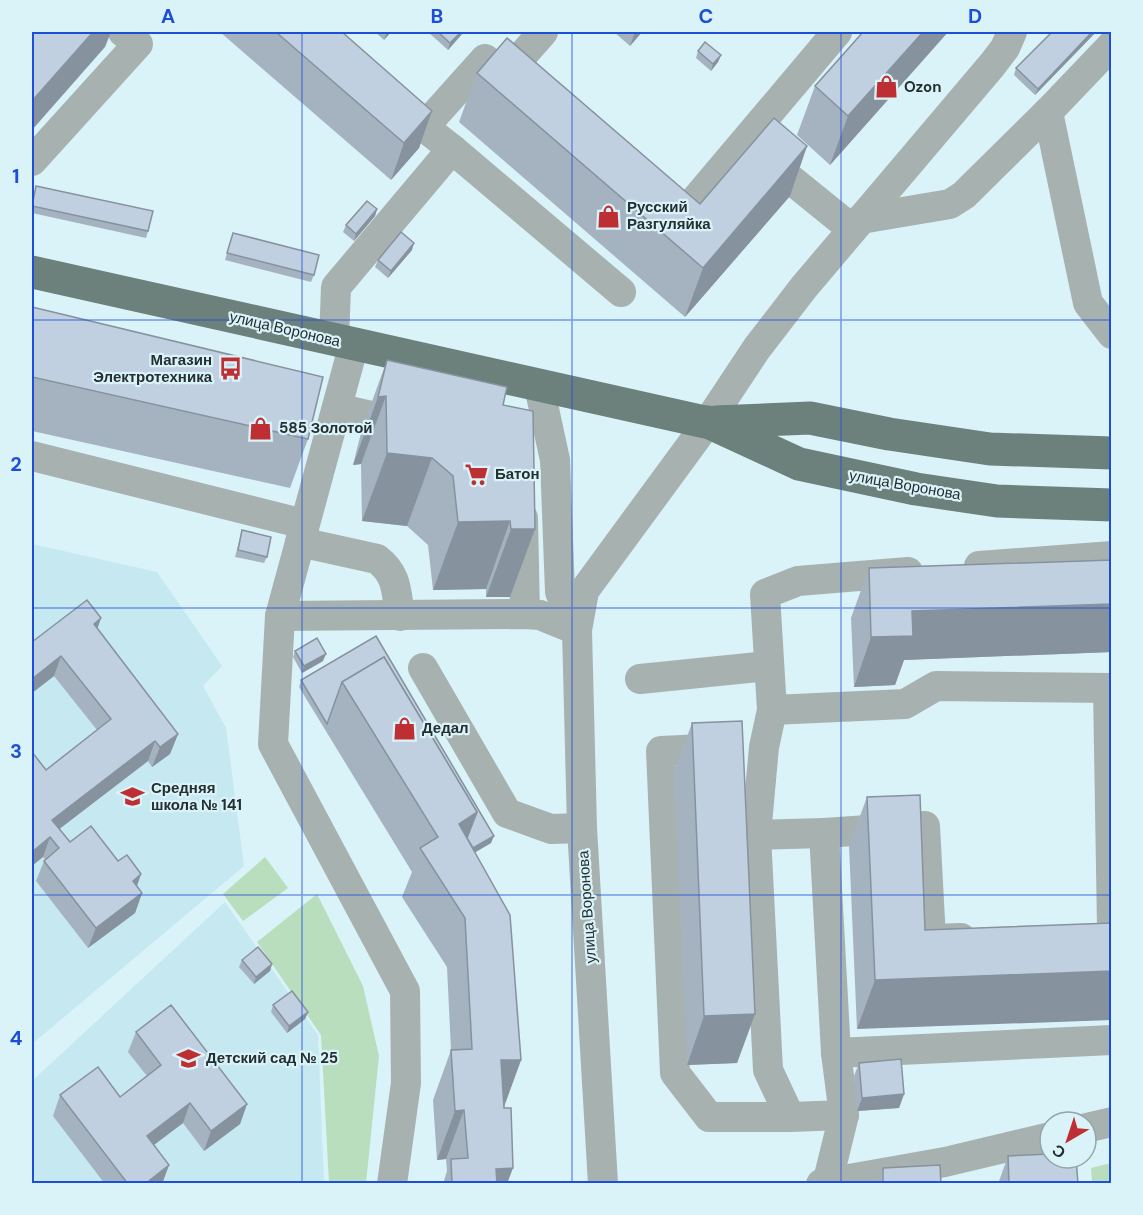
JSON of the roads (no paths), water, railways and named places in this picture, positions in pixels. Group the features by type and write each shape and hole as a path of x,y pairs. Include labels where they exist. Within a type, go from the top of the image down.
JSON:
{"main road":[{"name":"улица Воронова","path":"32,272 707,422 799,464 916,489 997,501 1112,505"},
{"name":"улица Воронова","path":"707,422 810,418 889,434 990,449 1112,453"}],"street":[{"path":"32,161 138,44 123,32"},
{"path":"505,75 543,32"},
{"path":"648,201 675,224 837,32"},
{"path":"707,422 764,339 804,287 992,65 1005,48 1012,32"},
{"path":"745,142 856,224 950,204 964,195 1112,45"},
{"path":"424,127 485,59 541,106"},
{"path":"382,90 621,292"},
{"path":"1048,112 1088,303 1112,334"},
{"path":"392,1184 406,1083 405,991 273,744 280,616 337,408 344,342 336,287 452,149"},
{"name":"улица Воронова","path":"539,386 555,460 560,592 577,630"},
{"path":"337,408 429,428"},
{"name":"улица Воронова","path":"603,1184 582,828 577,630 584,591 707,422"},
{"path":"32,456 302,533 370,556 386,566 394,579 400,616"},
{"path":"523,488 525,614"},
{"path":"790,1117 768,1070 756,835 765,747 772,710 765,594 798,580 1112,556"},
{"path":"280,616 525,614 540,615 577,630"},
{"path":"640,679 768,666"},
{"path":"423,668 507,813 551,829 582,828"},
{"path":"772,710 905,704 936,686 1110,688 1104,932"},
{"path":"765,747 661,751 675,1074 709,1118 844,1115"},
{"path":"756,835 925,826 931,939 988,938"},
{"path":"824,833 836,1053 844,1115 825,1183 946,1172 1038,1141"},
{"path":"836,1053 1112,1040"}],"place":[{"name":"Ozon","path":"886,87"},
{"name":"Русский Разгуляйка","path":"609,216"},
{"name":"Магазин Электротехника","path":"230,369"},
{"name":"585 Золотой","path":"261,428"},
{"name":"Батон","path":"477,474"},
{"name":"Дедал","path":"404,728"},
{"name":"Средняя школа № 141","path":"133,797"},
{"name":"Детский сад № 25","path":"188,1058"}]}
